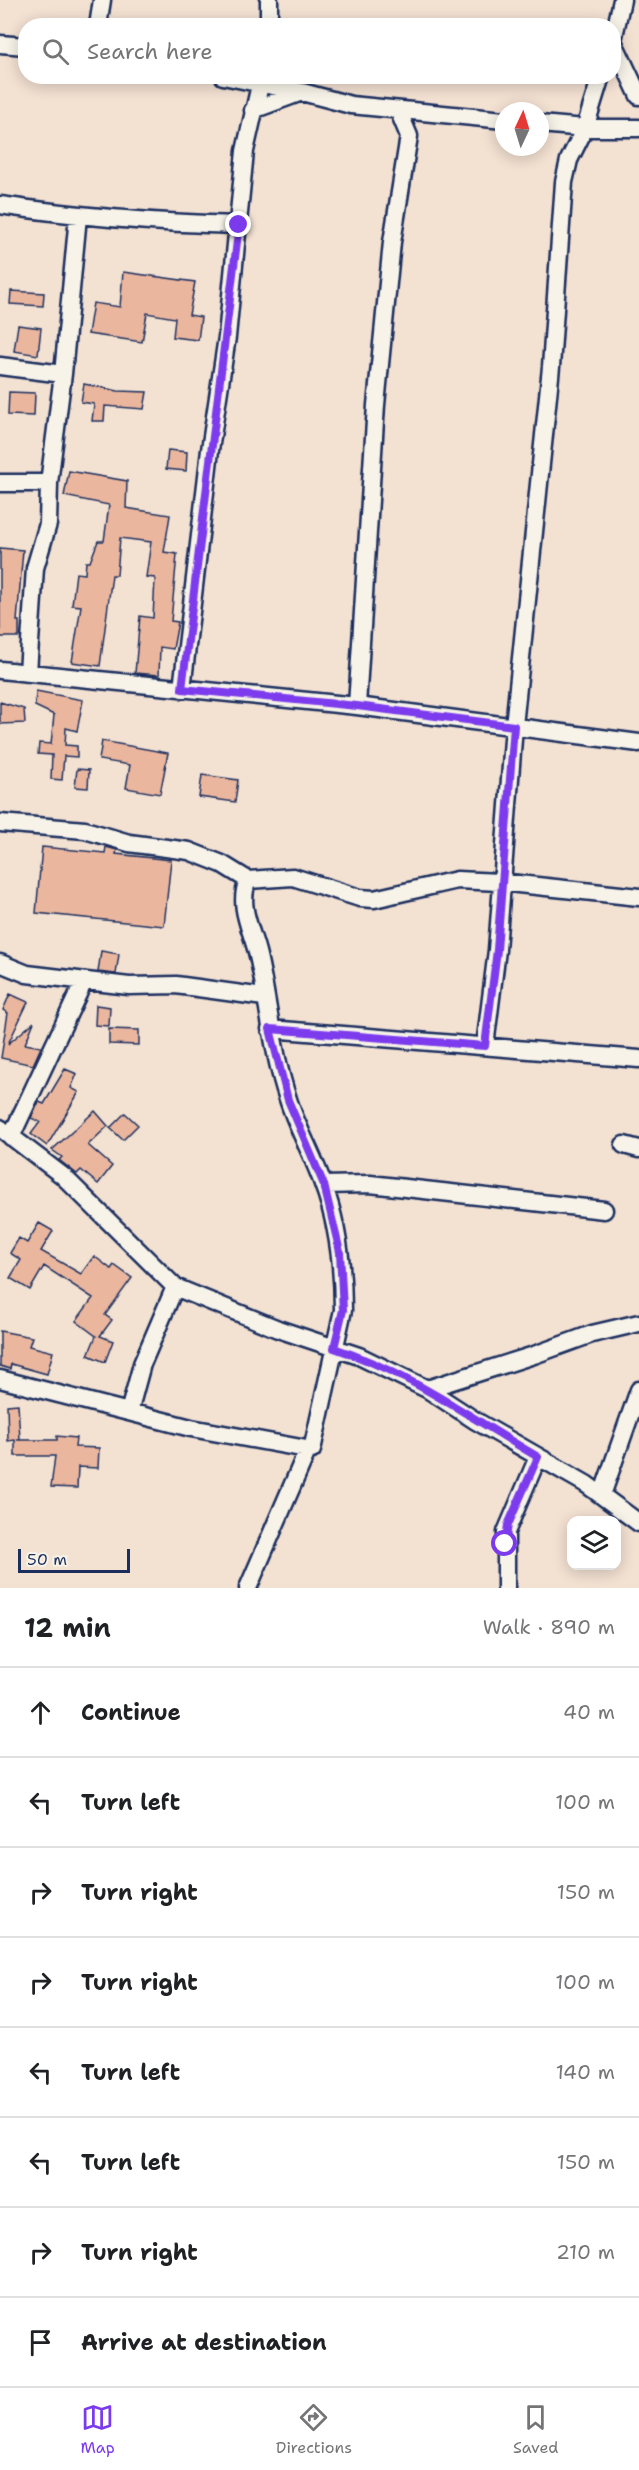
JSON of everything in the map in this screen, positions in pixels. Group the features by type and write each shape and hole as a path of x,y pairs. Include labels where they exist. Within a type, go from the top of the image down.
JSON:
{"street":[{"path":"99,18 102,0"},
{"path":"269,18 270,0"},
{"path":"618,18 622,0"},
{"path":"0,44 18,45"},
{"path":"621,58 639,96"},
{"path":"182,689 239,225 245,151 260,84"},
{"path":"275,84 351,105 399,112 427,112 495,119"},
{"path":"485,1046 497,950 500,882 514,726 551,367 564,182 569,160 585,128 599,84"},
{"path":"254,110 302,92"},
{"path":"399,112 409,136"},
{"path":"357,706 376,405 392,242 409,136 427,112"},
{"path":"549,125 585,128 639,128"},
{"path":"0,205 78,216 167,223 239,225"},
{"path":"28,672 35,568 48,524 49,483 63,374 78,216"},
{"path":"0,366 63,374"},
{"path":"0,483 49,483"},
{"path":"0,670 357,706 639,743"},
{"path":"0,823 85,830 129,843 189,851 222,864 248,880 293,877 360,898 374,899 457,880 500,882 639,897"},
{"path":"248,880 244,902 248,928 258,956 270,1029 288,1100 324,1185 340,1252 343,1310 312,1450"},
{"path":"0,963 27,974 129,986 177,985 264,997"},
{"path":"84,981 6,1132 63,1176 175,1287 278,1329 359,1356 427,1389 476,1421 602,1495 639,1523"},
{"path":"270,1029 639,1059"},
{"path":"324,1185 370,1184 604,1210"},
{"path":"129,1412 142,1364 175,1287"},
{"path":"427,1389 592,1334 639,1323"},
{"path":"0,1379 191,1428 312,1450"},
{"path":"602,1495 634,1423 639,1390"},
{"path":"248,1588 308,1449 312,1450"},
{"path":"506,1588 506,1532 538,1457"}],"building":[{"path":"123,272 195,282 189,315 201,317 198,340 173,337 175,318 147,313 142,342 88,334 93,303 120,307"},
{"path":"11,291 44,293 43,306 10,304"},
{"path":"18,325 41,328 38,355 14,351"},
{"path":"84,384 118,391 147,392 144,409 105,406 104,421 92,421 94,404 81,402"},
{"path":"9,392 35,393 34,416 8,415"},
{"path":"168,450 187,452 186,471 166,469"},
{"path":"69,471 127,481 126,508 170,515 164,552 177,554 171,621 178,622 173,649 160,647 159,675 135,673 140,616 153,618 155,578 146,577 151,542 120,538 117,575 112,575 100,666 72,662 81,606 72,605 76,573 85,574 86,562 90,562 98,541 104,541 109,505 64,496"},
{"path":"0,548 23,550 17,621 19,621 19,637 0,637"},
{"path":"36,691 83,700 77,731 66,728 65,745 77,746 77,757 64,756 62,780 51,779 52,755 38,754 39,743 51,744 54,715 35,706"},
{"path":"0,702 24,709 25,723 0,724"},
{"path":"102,741 168,753 160,794 126,788 130,765 99,760"},
{"path":"77,769 89,770 88,788 75,787"},
{"path":"202,775 238,780 235,802 199,797"},
{"path":"42,847 105,853 106,847 117,850 116,854 171,860 164,926 36,913"},
{"path":"101,951 119,954 116,974 98,972"},
{"path":"10,994 28,1002 8,1044 34,1022 25,1044 41,1047 33,1065 1,1058 8,1013 3,1010"},
{"path":"96,1005 110,1007 109,1026 95,1025"},
{"path":"109,1029 139,1030 139,1045 109,1044"},
{"path":"65,1069 77,1074 71,1088 79,1092 47,1146 31,1134 40,1122 31,1118 39,1102 44,1104"},
{"path":"95,1111 108,1126 88,1145 112,1166 98,1184 81,1170 77,1174 59,1160 62,1157 52,1150"},
{"path":"125,1113 138,1125 123,1140 110,1128"},
{"path":"39,1223 53,1231 41,1251 81,1274 94,1256 111,1269 114,1265 132,1278 105,1315 112,1320 100,1336 113,1341 105,1362 88,1355 96,1336 76,1321 93,1298 44,1266 30,1290 10,1278 21,1260 10,1253 19,1238 27,1243"},
{"path":"0,1331 32,1337 29,1346 53,1352 47,1374 11,1364 10,1369 0,1366"},
{"path":"18,1404 20,1440 57,1440 57,1436 76,1438 75,1447 99,1448 98,1468 78,1467 77,1488 51,1487 55,1456 15,1456 15,1440 8,1441 7,1405"}],"route":[{"path":"239,225 182,689 357,706 514,726 500,882 497,950 485,1046 270,1029 288,1100 324,1185 340,1252 343,1310 334,1348 359,1356 427,1389 538,1457 508,1525 505,1544"}]}
